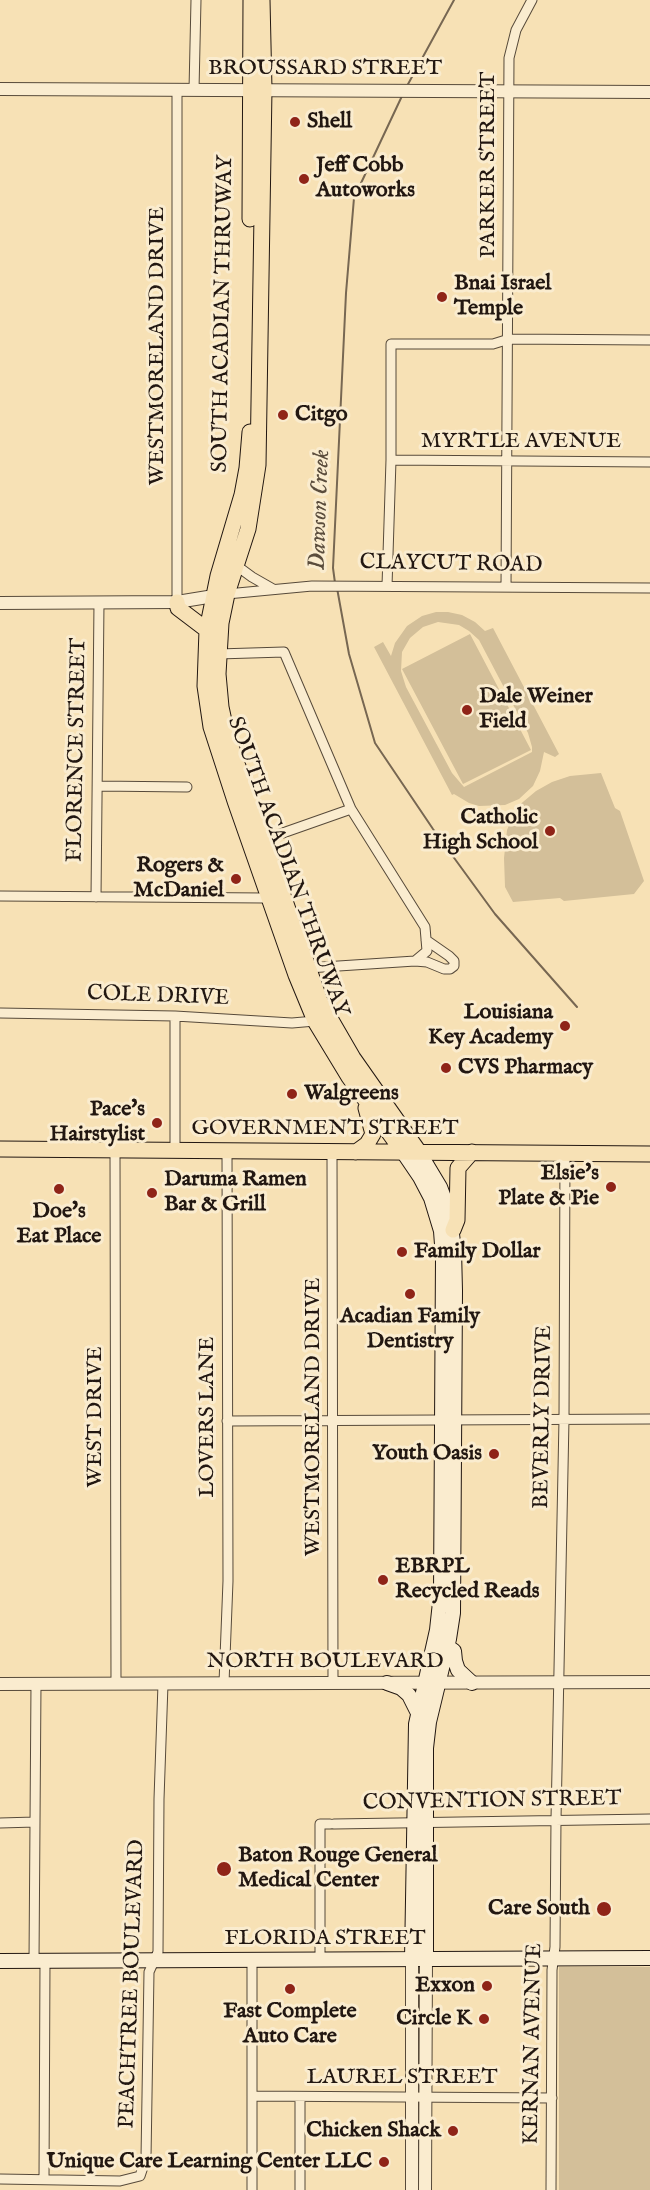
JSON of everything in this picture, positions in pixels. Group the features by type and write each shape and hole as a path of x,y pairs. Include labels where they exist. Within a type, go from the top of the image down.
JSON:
{"main road":[{"name":"SOUTH ACADIAN THRUWAY","path":"251,0 257,89 258,465 253,506 245,542 237,566 220,595 219,692 223,721 257,842 274,891 296,975 331,1051 420,1177 431,1198 441,1231 449,1420 453,1613 427,1734 420,1822"},
{"name":"SOUTH ACADIAN THRUWAY","path":"257,842 216,747 209,717 204,670 207,630 220,595 240,504 249,449 257,89 262,0"},
{"path":"177,602 178,608 207,630"},
{"name":"SOUTH ACADIAN THRUWAY","path":"274,891 320,1000 343,1042 419,1152 443,1194 453,1230 455,1292 441,1593 438,1630 417,1711 415,1736 420,1822"},
{"path":"356,1152 369,1141 372,1134 362,1096"},
{"name":"GOVERNMENT STREET","path":"0,1149 650,1154"},
{"path":"453,1230 457,1220 458,1168 472,1152"},
{"path":"447,1646 454,1651 458,1670 472,1683"},
{"path":"387,1683 401,1688 410,1695 417,1711"},
{"path":"419,1959 420,1822"},
{"name":"FLORIDA STREET","path":"0,1961 650,1958"}],"street":[{"path":"194,90 196,0"},
{"name":"PARKER STREET","path":"506,587 509,57 516,30 532,0"},
{"name":"BROUSSARD STREET","path":"0,89 650,92"},
{"name":"WESTMORELAND DRIVE","path":"177,90 177,602"},
{"path":"387,586 391,460 391,344 493,344 509,339 650,340"},
{"name":"MYRTLE AVENUE","path":"391,460 650,462"},
{"path":"237,566 273,589"},
{"name":"CLAYCUT ROAD","path":"0,603 177,602 273,589 348,585 650,588"},
{"name":"FLORENCE STREET","path":"96,897 99,603"},
{"path":"218,654 284,652 351,809 425,927 427,951 415,961"},
{"path":"98,786 187,787"},
{"path":"257,842 351,809"},
{"path":"0,897 264,898 274,891"},
{"path":"308,968 415,961 427,962 444,969 454,966 454,961 449,956 426,940"},
{"name":"COLE DRIVE","path":"0,1012 175,1016 292,1023 315,1020"},
{"path":"175,1016 175,1150"},
{"name":"WEST DRIVE","path":"115,1150 116,1684"},
{"name":"LOVERS LANE","path":"224,1683 228,1581 226,1151"},
{"name":"WESTMORELAND DRIVE","path":"332,1152 333,1682"},
{"name":"BEVERLY DRIVE","path":"560,1682 565,1153"},
{"path":"227,1421 650,1419"},
{"name":"KERNAN AVENUE","path":"551,2190 560,1682"},
{"name":"NORTH BOULEVARD","path":"0,1684 650,1682"},
{"path":"0,2180 44,2179 35,1822 36,1684"},
{"name":"PEACHTREE BOULEVARD","path":"44,2179 120,2181 140,2176 146,2158 149,1972 158,1952 159,1798 163,1684"},
{"name":"CONVENTION STREET","path":"320,1959 328,1824 650,1819"},
{"path":"0,1823 35,1822"},
{"path":"412,2190 418,2097 419,1959"},
{"path":"252,1960 252,2190"},
{"name":"LAUREL STREET","path":"252,2096 552,2098"},
{"path":"300,2097 300,2190"},
{"path":"418,2097 425,2190"}],"shaded area":[{"path":"436,612 448,612 462,615 485,631 493,628 559,754 555,757 544,752 540,771 533,786 519,799 505,805 479,806 452,795 374,647 383,642 391,656 395,643 407,626 422,616","holes":["438,622 459,625 479,640 528,733 532,747 532,752 464,787 452,773 406,687 401,671 402,652 410,638 423,627"]},
{"name":"Dale Weiner Field","path":"470,634 531,750 463,784 402,669"},
{"path":"601,773 615,808 620,811 644,881 634,894 564,901 560,898 513,902 505,887 504,858 507,830 517,807 536,791 552,782 570,776"},
{"path":"559,1967 650,1967 650,2190 559,2190"}],"waterway":[{"name":"Dawson Creek","path":"407,86 454,0"},
{"name":"Dawson Creek","path":"335,583 333,568 346,293 354,198 402,96"},
{"name":"Dawson Creek","path":"337,588 349,654 375,743 433,829 495,914 577,1007"}],"place":[{"name":"Shell","path":"295,122"},
{"name":"Jeff Cobb Autoworks","path":"304,179"},
{"name":"Bnai Israel Temple","path":"442,297"},
{"name":"Citgo","path":"283,415"},
{"name":"Dale Weiner Field","path":"467,710"},
{"name":"Catholic High School","path":"550,831"},
{"name":"Rogers & McDaniel","path":"236,879"},
{"name":"Louisiana Key Academy","path":"565,1026"},
{"name":"CVS Pharmacy","path":"446,1068"},
{"name":"Walgreens","path":"292,1094"},
{"name":"Pace's Hairstylist","path":"157,1123"},
{"name":"Elsie's Plate & Pie","path":"611,1187"},
{"name":"Doe's Eat Place","path":"59,1189"},
{"name":"Daruma Ramen Bar & Grill","path":"152,1193"},
{"name":"Family Dollar","path":"402,1252"},
{"name":"Acadian Family Dentistry","path":"410,1294"},
{"name":"Youth Oasis","path":"494,1454"},
{"name":"EBRPL Recycled Reads","path":"383,1580"},
{"name":"Baton Rouge General Medical Center","path":"224,1869"},
{"name":"Care South","path":"604,1909"},
{"name":"Exxon","path":"487,1986"},
{"name":"Fast Complete Auto Care","path":"290,1989"},
{"name":"Circle K","path":"484,2019"},
{"name":"Chicken Shack","path":"453,2131"},
{"name":"Unique Care Learning Center LLC","path":"384,2162"}]}
